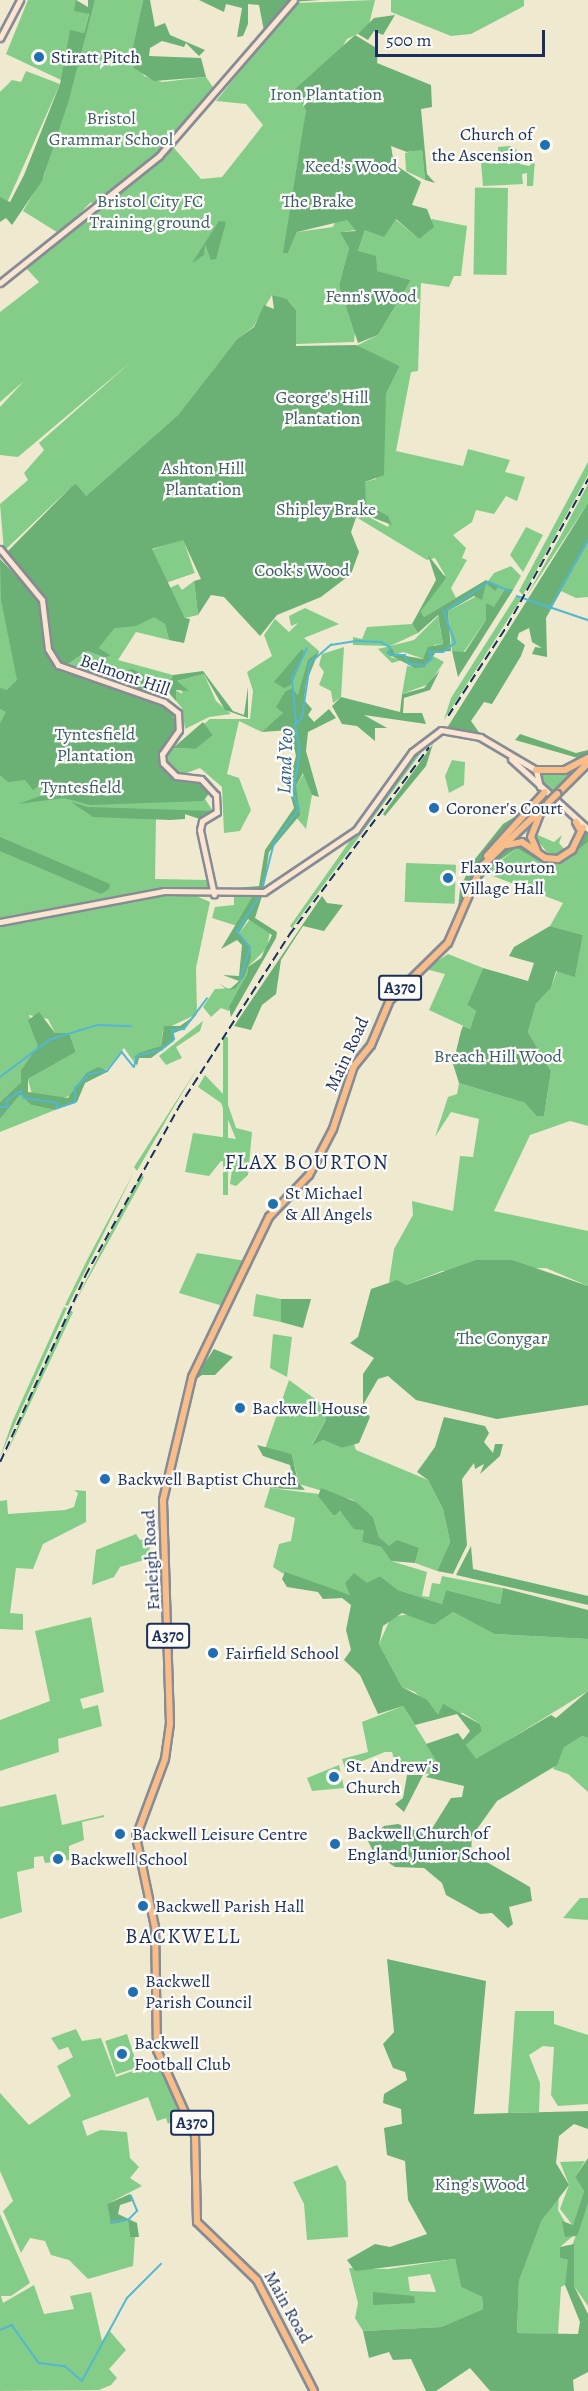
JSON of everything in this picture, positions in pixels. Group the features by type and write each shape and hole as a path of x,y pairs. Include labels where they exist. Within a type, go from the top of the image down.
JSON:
{"main road":[{"path":"0,38 20,0"},
{"path":"0,283 159,156 294,0"},
{"name":"Belmont Hill","path":"0,549 7,561 42,600 48,650 58,665 164,702 178,713 179,730 162,754 163,763 176,776 201,779 216,795 217,812 202,821 200,830 214,895"},
{"path":"0,922 164,891 214,895 262,892 356,830 411,752 441,730 473,733 536,770 565,770 588,758"},
{"path":"497,852 519,842 542,856 564,856 585,829 501,751"},
{"name":"A370","path":"474,875 588,763"},
{"path":"528,766 534,782"},
{"path":"536,770 543,789"},
{"path":"474,875 543,789"},
{"path":"542,856 532,833 548,803"},
{"name":"Main Road","path":"206,1351 270,1216 306,1180 326,1145 354,1066 371,1045 387,1004 450,939 474,875"},
{"name":"Farleigh Road","path":"206,1351 189,1385 160,1520 169,1596 170,1724 165,1759 136,1835 153,1911 158,1992 158,2056 190,2119 198,2151 195,2217 224,2247"},
{"name":"Main Road","path":"224,2247 257,2280 314,2391"}],"green space":[{"path":"28,0 76,0 89,13 84,33 70,31 61,80 6,54"},
{"path":"76,0 88,7 88,0 95,0 68,103 42,181 12,225 6,218 0,222 0,197 10,202 24,175 60,84 70,30 84,33 89,14 74,11"},
{"path":"95,0 143,0 131,55 144,76 162,82 206,77 215,90 157,154 102,201 90,203 60,234 23,211 44,176"},
{"path":"143,0 150,0 155,27 165,23 170,35 205,50 199,56 186,43 184,47 162,41 150,48 149,56 201,58 206,77 154,81 134,68 131,55"},
{"path":"199,0 320,0 291,2 264,31 259,5 248,4 248,24 243,36 237,37 242,8 226,4 224,12"},
{"name":"Bristol City FC Training ground","path":"375,0 368,29 347,39 306,110 288,253 297,232 333,227 336,220 347,220 356,230 341,232 349,248 339,285 356,324 354,342 296,344 296,310 289,301 272,295 253,327 237,339 178,415 86,496 71,487 4,551 0,504 28,480 24,473 44,450 39,443 132,361 18,457 0,455 0,407 24,381 0,402 0,312 39,282 26,268 174,148 201,179 222,177 263,125 246,104 216,101 295,3"},
{"path":"391,0 524,0 524,6 471,34 451,36 391,12"},
{"path":"395,15 383,35 374,31 368,40 358,34 374,18"},
{"path":"355,35 378,49 377,63 431,85 432,107 421,109 427,174 435,183 425,180 422,150 407,152 391,146 394,164 421,182 412,205 427,209 434,227 419,239 396,219 384,237 365,230 358,251 376,256 377,271 411,280 378,335 358,343 339,285 349,248 340,232 356,231 347,220 297,232 288,253 283,253 306,110 294,90"},
{"name":"Bristol Grammar School","path":"26,71 60,84 7,203 0,197 0,92 12,80 21,82"},
{"path":"511,146 512,161 516,148 520,164 529,166 535,160 533,186 527,186 527,173 522,174 523,184 483,186 481,163 498,161 498,147"},
{"path":"422,149 425,180 406,171 405,153"},
{"path":"475,187 508,188 506,275 473,274"},
{"path":"395,219 419,239 432,219 467,226 461,276 454,276 449,287 421,283 418,371 411,372 396,451 463,466 468,449 510,460 505,472 525,477 517,501 506,496 494,514 476,510 472,522 453,535 466,548 462,558 467,560 451,588 456,598 424,617 421,611 445,575 435,558 427,560 356,517 359,512 388,527 390,520 365,504 365,482 376,479 386,394 400,366 356,346 378,335 411,280 376,271 358,251 365,230"},
{"path":"219,221 226,222 216,259 211,260 205,244 204,255 192,263"},
{"path":"272,295 287,299 296,310 296,346 356,345 400,366 386,394 384,475 365,482 366,504 388,516 392,525 358,512 351,532 359,552 351,574 321,597 277,615 260,636 224,597 211,595 198,615 194,581 201,579 183,540 152,549 185,618 190,619 184,643 169,640 165,624 154,617 136,626 115,628 99,648 110,655 106,658 87,651 67,665 126,684 119,673 133,669 167,688 173,675 203,671 233,711 244,715 248,687 248,718 225,710 204,674 177,681 189,691 176,690 176,701 168,692 164,700 66,669 52,656 44,599 5,554 71,487 76,484 86,496 178,415 237,339 254,327 264,305 274,309"},
{"path":"588,462 588,475 523,595 519,591"},
{"path":"588,484 588,503 526,597 560,537"},
{"path":"588,503 588,543 546,618 547,657 532,654 535,647 542,648 532,642 529,628 519,633 517,639 525,645 521,656 492,704 484,702 471,721 481,735 447,728"},
{"path":"526,527 543,535 523,572 510,555"},
{"path":"183,539 195,573 164,584 152,550"},
{"path":"588,543 588,597 576,598 561,591"},
{"path":"428,555 446,578 421,611 424,617 486,580 498,587 495,591 486,583 482,600 474,596 448,611 451,651 436,652 425,667 415,668 386,653 392,648 395,654 423,659 428,647 443,644 438,615 418,633 412,624 436,580"},
{"name":"Tyntesfield","path":"0,559 42,612 41,637 53,666 174,714 174,732 160,751 160,764 173,777 200,782 210,792 205,799 213,811 200,819 185,814 185,819 156,818 155,879 210,880 208,890 150,890 49,914 0,919"},
{"name":"Tyntesfield Plantation","path":"0,559 38,599 44,650 53,666 170,709 177,726 159,761 173,777 203,785 210,792 203,801 90,805 64,798 18,804 51,792 43,783 33,790 25,780 8,782 0,775 0,723 6,712 0,709 0,688 7,690 17,680 1,600"},
{"path":"511,566 521,576 513,590 494,607 486,604 486,620 461,656 452,651 448,611 477,596 494,573"},
{"path":"194,581 198,615 185,618 170,588 178,584 182,590"},
{"path":"506,588 513,590 458,677 452,651 465,652 486,620 486,603 494,607"},
{"path":"516,596 521,599 444,720 451,698"},
{"path":"305,608 339,624 304,638 319,651 298,695 292,688 277,707 283,713 278,719 262,732 239,721 227,774 239,778 251,810 240,831 224,833 222,787 200,768 181,775 174,772 163,755 173,748 196,749 213,735 204,724 210,719 250,719 253,691 247,672 272,656 264,635 275,619 289,632 298,623 291,626 289,616"},
{"path":"156,616 165,624 169,640 136,632 118,660 173,675 167,689 133,669 128,684 66,666 87,651 106,658 109,655 99,648 115,628"},
{"path":"438,616 443,644 434,645 424,659 403,652 390,657 402,660 392,663 378,649 414,640"},
{"path":"412,624 418,633 390,646 353,645 353,637 362,639 367,627"},
{"path":"344,647 341,697 333,703 331,691 319,685 324,672 319,665 322,654"},
{"path":"302,649 305,653 291,685 284,688 274,682"},
{"path":"319,651 306,683 304,700 312,709 308,715 314,722 329,709 336,718 308,732 306,751 319,797 312,795 303,773 296,786 300,815 269,852 263,891 241,891 236,888 259,886 265,850 294,808 288,786 296,756 290,730 262,732 283,713 276,707 285,692 292,688 298,695 308,660"},
{"path":"433,656 444,662 429,684 402,694 407,666 425,667"},
{"path":"440,670 430,690 404,698 403,713 422,713 426,724 364,715 387,728 375,728 375,741 357,726 342,724 332,706 341,697 400,712 402,694 424,688"},
{"path":"204,674 216,701 231,714 209,717 185,729 182,708 176,701 175,690 183,694 177,681"},
{"path":"203,722 213,735 196,749 173,748"},
{"path":"520,734 576,753 588,750 588,756 567,768 533,767 496,743 538,766 559,767 578,758 515,740"},
{"path":"429,742 292,928 290,926 409,757"},
{"path":"433,744 426,766 385,816 383,814"},
{"path":"452,760 465,762 464,785 449,793 445,776"},
{"path":"586,763 552,795 541,784 540,773 564,772"},
{"path":"304,773 312,795 306,829 296,817 296,786"},
{"name":"Tyntesfield Plantation","path":"71,802 88,807 213,811 200,819 185,814 185,819 170,820 93,817"},
{"path":"529,808 475,867 457,919 460,889 471,864 503,824"},
{"path":"588,832 588,842 559,864 542,863 517,848 497,862 476,886 451,948 480,872 505,848 517,842 539,856 563,859"},
{"path":"533,833 554,842 562,835 559,843 566,851 551,857 537,840 538,851"},
{"path":"0,837 110,884 109,889 101,894 0,851"},
{"path":"588,842 588,1126 570,1121 530,1135 494,1211 588,1231 588,1286 546,1268 442,1271 406,1285 389,1282 394,1249 413,1215 412,1201 453,1211 460,1156 473,1157 479,1119 451,1112 435,1137 448,1097 457,1094 459,1083 525,1103 544,1116 551,1071 528,1032 536,1004 551,988 557,971 575,976 583,935 550,926 563,903 485,873 517,848 554,865"},
{"path":"406,863 456,865 455,904 405,902"},
{"path":"159,893 191,894 210,902 196,968 197,1014 163,1030 161,1046 134,1057 136,1065 124,1048 107,1069 86,1073 72,1095 61,1099 32,1095 28,1079 76,1052 69,1033 55,1033 48,1019 29,1015 39,1046 21,1070 21,1082 0,1102 0,924"},
{"path":"263,893 255,918 277,932 276,938 231,1017 229,1007 247,974 248,967 261,958 272,935 248,919 239,933 250,945 251,958 244,977 236,988 229,990 239,981 223,975 239,976 242,945 237,940 221,949 254,894"},
{"path":"254,894 237,926 212,918 215,907 234,905 234,896"},
{"path":"322,896 327,903 343,905 324,931 303,926 281,960 276,994 262,1005 251,1030 234,1026"},
{"path":"251,918 270,932 267,948 248,967 247,974 229,1011 221,1008 211,1017 203,1007 215,989 236,988 244,977 250,945 239,933"},
{"name":"Breach Hill Wood","path":"550,926 583,935 575,977 556,971 551,988 536,1004 528,1032 551,1071 544,1116 537,1116 525,1103 459,1083 453,1064 463,1026 470,1029 476,1011 467,1005 483,968 528,981 534,963 509,956 514,947"},
{"path":"448,954 483,968 467,1005 476,1011 470,1029 429,1010 445,974 425,969"},
{"path":"39,1012 55,1033 69,1033 76,1052 28,1079 28,1092 68,1098 86,1073 98,1067 109,1071 85,1083 77,1102 55,1110 31,1105 20,1095 0,1119 0,1102 21,1082 21,1070 38,1046 28,1020"},
{"path":"197,1014 184,1029 174,1033 174,1041 151,1058 139,1058 137,1066 134,1057 139,1053 161,1046 164,1026 180,1026"},
{"path":"203,1021 200,1031 176,1047 182,1058 166,1065 159,1056"},
{"path":"223,1037 228,1037 228,1195 223,1195"},
{"path":"200,1064 172,1110 137,1171 134,1167"},
{"path":"205,1075 225,1096 236,1128 252,1132 248,1175 236,1186 230,1184 233,1163 221,1161 209,1176 185,1172 193,1133 236,1139 221,1103 198,1087"},
{"path":"20,1095 31,1105 55,1110 0,1132 0,1119"},
{"path":"134,1172 68,1306 65,1305 88,1258"},
{"path":"141,1175 144,1177 72,1308 107,1239"},
{"path":"197,1253 246,1261 223,1306 179,1293"},
{"name":"The Conygar","path":"476,1260 512,1260 588,1286 588,1405 497,1419 416,1400 388,1376 378,1379 363,1405 363,1374 374,1358 350,1343 358,1337 371,1289 397,1280 406,1285"},
{"path":"256,1294 281,1299 281,1322 253,1316"},
{"path":"281,1299 311,1299 303,1328 281,1322"},
{"path":"64,1307 67,1308 0,1457 13,1420"},
{"path":"70,1310 73,1312 6,1455 26,1406"},
{"path":"273,1334 292,1337 287,1377 270,1368"},
{"path":"214,1349 233,1357 215,1375 202,1375 191,1383"},
{"path":"289,1380 326,1407 326,1420 312,1444 323,1440 342,1448 354,1444 356,1450 428,1480 443,1509 450,1542 437,1571 415,1563 419,1548 389,1547 379,1537 373,1517 353,1500 299,1484 292,1454 265,1449"},
{"path":"326,1407 364,1409 370,1417 359,1443 342,1448 323,1440 312,1445 326,1420"},
{"path":"444,1417 485,1426 489,1433 484,1442 493,1453 495,1444 503,1444 500,1456 480,1474 484,1464 475,1469 474,1463 462,1479 467,1545 453,1574 437,1571 450,1542 443,1509 428,1480 417,1472 435,1447"},
{"path":"257,1445 292,1454 298,1482 305,1490 270,1488 269,1484 293,1480 290,1465 263,1456"},
{"path":"270,1488 319,1494 334,1516 339,1511 365,1530 362,1542 381,1547 391,1561 427,1572 422,1596 429,1597 432,1583 440,1584 442,1576 503,1588 500,1604 446,1590 442,1604 398,1590 380,1576 350,1595 282,1573 273,1567 279,1544 291,1541 295,1518 264,1507"},
{"path":"321,1488 356,1502 373,1517 379,1537 389,1546 397,1540 419,1548 415,1563 391,1561 381,1547 362,1542 364,1530 354,1529 340,1511 334,1516 318,1496"},
{"path":"74,1490 86,1491 86,1522 43,1544 33,1569 16,1568 10,1613 23,1614 23,1630 0,1629 0,1501 7,1500 8,1514 65,1510 74,1507 78,1493"},
{"path":"136,1534 140,1540 148,1538 151,1558 120,1567 114,1577 92,1585 96,1550"},
{"path":"471,1546 473,1569 588,1596 588,1605 456,1575"},
{"path":"285,1572 350,1595 345,1583 354,1573 367,1583 380,1576 398,1590 442,1604 446,1590 500,1604 503,1588 588,1610 588,1639 494,1634 453,1612 434,1625 402,1613 383,1626 379,1644 402,1687 427,1700 438,1715 443,1704 480,1724 482,1731 466,1745 476,1759 551,1715 556,1718 588,1691 588,1738 582,1736 564,1747 557,1765 497,1801 472,1836 471,1853 530,1887 532,1901 509,1907 513,1924 508,1928 492,1913 480,1914 446,1895 442,1883 424,1868 395,1867 374,1853 368,1841 384,1826 398,1824 428,1835 451,1798 462,1797 464,1786 426,1777 440,1767 426,1744 458,1733 463,1740 470,1731 457,1714 415,1725 403,1706 378,1714 360,1675 344,1660 351,1650 346,1630 351,1605 342,1598 323,1599 318,1592 287,1587 282,1579"},
{"path":"453,1612 494,1634 588,1639 588,1691 476,1760 466,1745 482,1731 480,1724 463,1713 438,1716 415,1692 402,1687 379,1644 391,1617 410,1614 434,1625"},
{"path":"91,1617 104,1692 80,1699 83,1709 98,1705 102,1726 58,1739 59,1752 0,1771 0,1720 50,1701 35,1631"},
{"path":"403,1706 441,1767 430,1774 397,1771 392,1752 385,1752 345,1768 342,1759 368,1752 362,1722"},
{"path":"582,1736 588,1738 588,1792 568,1774 553,1769 563,1747"},
{"path":"339,1765 344,1788 312,1791 307,1778"},
{"path":"407,1775 423,1775 404,1812 395,1804 403,1798"},
{"path":"56,1794 62,1825 104,1815 104,1817 82,1822 84,1840 69,1846 69,1860 45,1863 43,1856 34,1857 34,1868 17,1872 22,1912 0,1919 0,1807"},
{"path":"580,1898 588,1898 588,1920 563,1918"},
{"name":"King's Wood","path":"387,1959 486,1981 474,2114 588,2111 588,2129 574,2124 559,2136 556,2163 569,2185 542,2220 519,2281 517,2333 578,2334 580,2322 565,2285 568,2260 560,2258 560,2247 574,2244 574,2286 588,2314 588,2372 573,2380 574,2391 490,2391 470,2368 436,2391 426,2391 411,2359 393,2360 389,2352 369,2358 363,2331 441,2327 483,2309 482,2297 461,2287 455,2259 355,2271 347,2260 375,2244 390,2247 427,2234 408,2200 405,2161 387,2155 384,2128 402,2124 401,2109 383,2103 384,2094 407,2080 405,2072 393,2068 383,2044 394,2032"},
{"path":"515,2011 554,2011 554,2024 588,2035 588,2104 558,2106 551,2095 554,2047 543,2046 529,2055 540,2083 539,2112 508,2113"},
{"path":"76,2029 82,2041 101,2038 116,2077 157,2062 185,2111 168,2124 166,2118 157,2121 148,2097 82,2121 87,2136 100,2130 127,2132 130,2158 139,2167 130,2178 142,2186 107,2204 111,2223 128,2221 130,2237 135,2237 133,2266 88,2279 69,2260 51,2255 45,2241 30,2238 21,2253 3,2211 13,2201 0,2171 0,2093 29,2125 71,2096 57,2066 73,2057 68,2047 59,2050 51,2038"},
{"name":"Backwell Football Club","path":"127,2034 138,2067 116,2074 105,2041"},
{"path":"588,2158 588,2204 577,2236 565,2237 562,2221 573,2225 584,2191 575,2177"},
{"path":"585,2161 575,2177 584,2191 573,2226 560,2209 569,2185 560,2162"},
{"path":"337,2165 346,2182 348,2237 307,2240 304,2204 293,2182"},
{"path":"130,2194 132,2201 120,2205 118,2214 137,2223 139,2237 130,2237 128,2221 111,2224 107,2204"},
{"path":"559,2197 558,2210 573,2236 560,2247 560,2258 568,2260 569,2283 561,2287 558,2334 517,2333 519,2281 542,2220"},
{"path":"588,2204 588,2306 574,2286 573,2243"},
{"path":"0,2214 30,2283 11,2296 1,2296 3,2303 34,2285 44,2314 74,2309 70,2296 91,2292 102,2341 109,2330 126,2350 109,2369 117,2378 111,2385 99,2390 0,2391 0,2331 8,2327 0,2329"},
{"path":"455,2259 461,2287 482,2297 483,2309 441,2327 363,2331 355,2318 358,2303 349,2268 388,2269","holes":["430,2274 436,2292 410,2291 408,2277"]},
{"path":"373,2292 414,2296 415,2303 373,2305"}],"waterway":[{"path":"549,610 588,540"},
{"name":"Land Yeo","path":"262,890 274,843 299,809 293,793 300,751 295,725 302,718 310,663 331,645 356,641 381,642 390,647 390,655 405,655 409,664 424,665 432,659 429,652 443,652 455,643 444,612 489,582 511,592"},
{"name":"Land Yeo","path":"517,596 588,620"},
{"path":"296,724 292,678 307,649"},
{"name":"Land Yeo","path":"240,980 250,948 237,932 261,894"},
{"name":"Land Yeo","path":"0,1107 8,1107 6,1101 21,1091 24,1098 58,1103 57,1108 75,1102 75,1088 89,1074 107,1071 122,1052 134,1067 137,1056 161,1050 174,1039 172,1030 184,1029 207,999"},
{"path":"0,1077 51,1039 98,1025 131,1026"},
{"name":"Land Yeo","path":"0,1110 0,1116"},
{"path":"111,2222 128,2220 137,2211 131,2196"},
{"path":"0,2330 12,2325 39,2363 65,2366 82,2381 127,2298 161,2264"}],"railway":[{"path":"448,716 507,626 588,479"},
{"path":"0,1462 85,1276 178,1108 289,935 429,747"}],"place":[{"name":"Stiratt Pitch","path":"39,57"},
{"name":"Church of the Ascension","path":"545,145"},
{"name":"Coroner's Court","path":"434,808"},
{"name":"Flax Bourton Village Hall","path":"448,878"},
{"name":"St Michael & All Angels","path":"273,1204"},
{"name":"Backwell House","path":"240,1408"},
{"name":"Backwell Baptist Church","path":"105,1479"},
{"name":"Fairfield School","path":"213,1653"},
{"name":"St. Andrew's Church","path":"334,1777"},
{"name":"Backwell Leisure Centre","path":"120,1834"},
{"name":"Backwell Church of England Junior School","path":"335,1844"},
{"name":"Backwell School","path":"58,1859"},
{"name":"Backwell Parish Hall","path":"143,1906"},
{"name":"Backwell Parish Council","path":"133,1992"},
{"name":"Backwell Football Club","path":"122,2054"}],"district":[{"name":"FLAX BOURTON","path":"307,1162"},
{"name":"BACKWELL","path":"183,1936"}],"park label":[{"name":"Iron Plantation","path":"326,94"},
{"name":"Keed's Wood","path":"351,166"},
{"name":"The Brake","path":"318,201"},
{"name":"Fenn's Wood","path":"371,296"},
{"name":"George's Hill Plantation","path":"322,408"},
{"name":"Ashton Hill Plantation","path":"203,479"},
{"name":"Shipley Brake","path":"326,509"},
{"name":"Cook's Wood","path":"302,570"}]}
